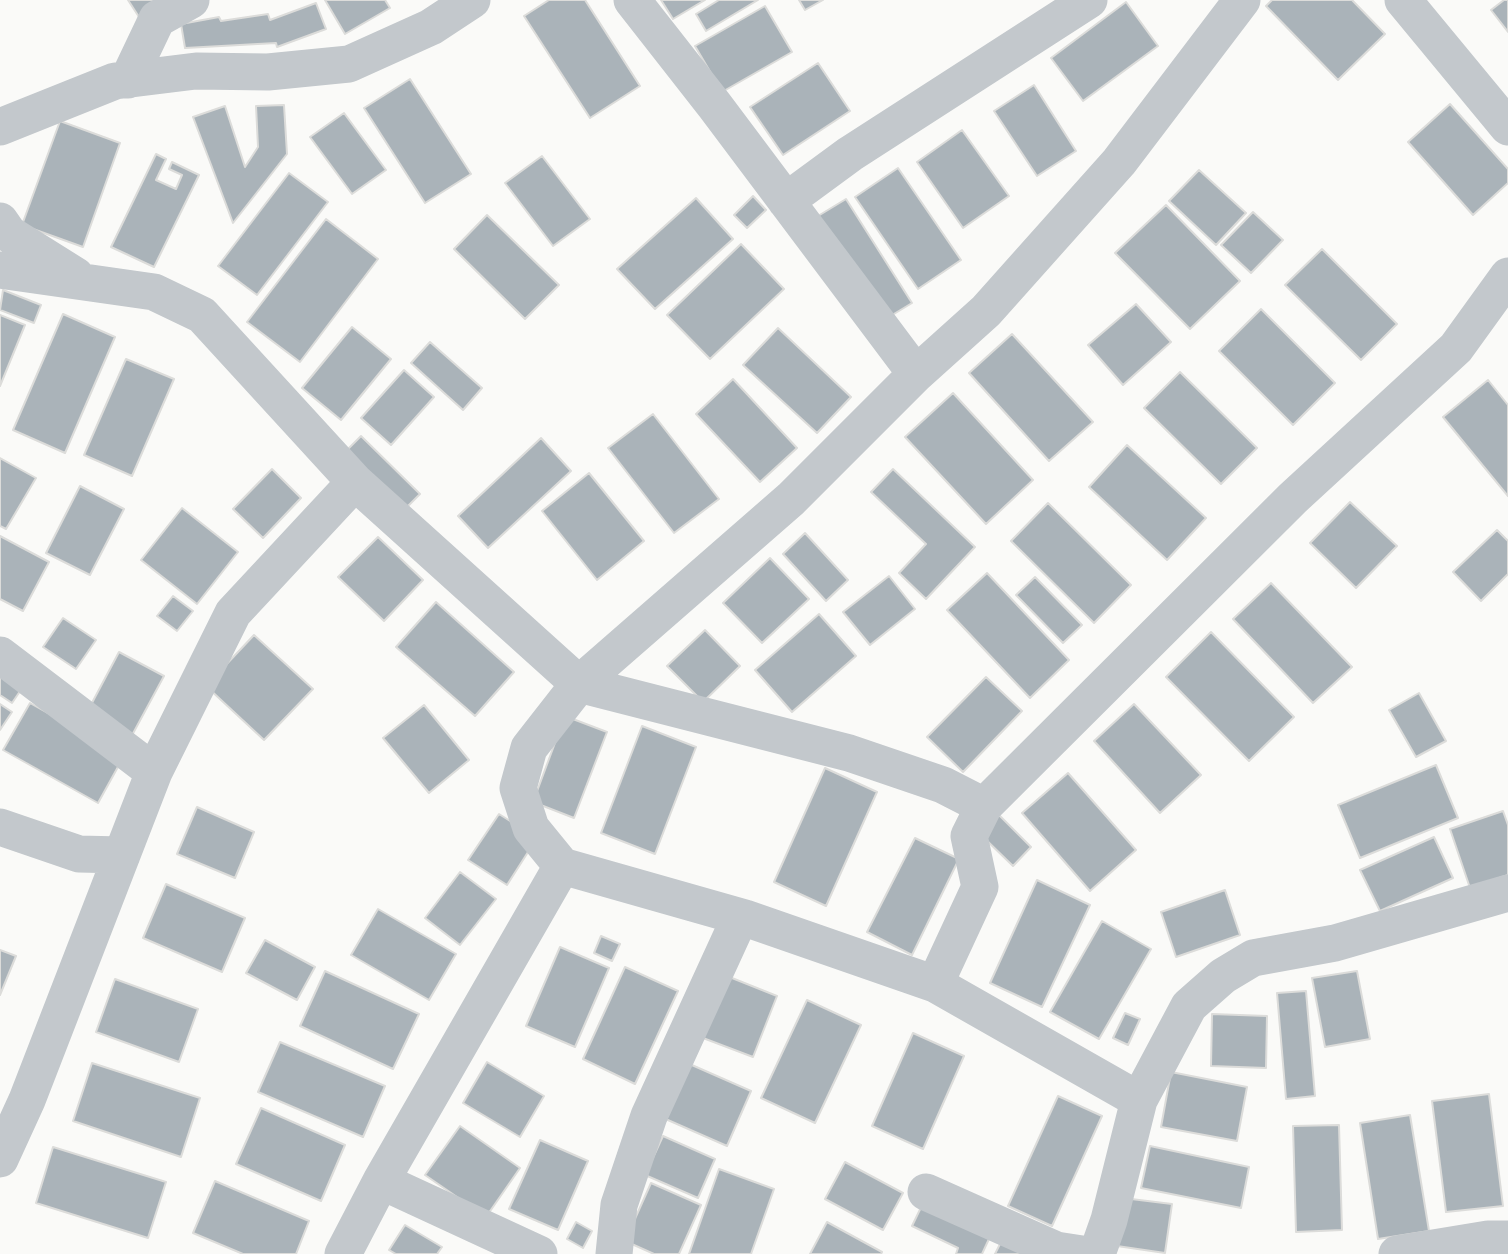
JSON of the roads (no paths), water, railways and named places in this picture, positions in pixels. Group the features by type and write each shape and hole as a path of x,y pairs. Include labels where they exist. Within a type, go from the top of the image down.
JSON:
{"street":[{"path":"128,80 157,19 191,0"},
{"path":"0,127 115,81 196,71 268,72 349,64 431,27 472,0"},
{"path":"632,0 916,374"},
{"path":"786,201 850,154 1089,0"},
{"path":"1139,1100 935,984 745,918 562,866 531,828 518,788 529,748 579,684 791,499 916,374 986,311 1119,162 1242,0"},
{"path":"1403,0 1508,127"},
{"path":"0,221 9,234 85,282"},
{"path":"0,270 154,292 202,315 355,482 579,684 849,753 943,785 984,806"},
{"path":"935,984 979,887 969,836 984,806 1293,498 1456,348 1508,276"},
{"path":"0,1159 13,1096 121,855 154,772 233,613 355,482"},
{"path":"0,655 154,772"},
{"path":"0,827 79,854 121,855"},
{"path":"343,1254 562,866"},
{"path":"1097,1254 1109,1220 1139,1100 1189,1006 1223,976 1253,958 1335,943 1508,893"},
{"path":"614,1254 619,1205 649,1116 737,924 745,918"},
{"path":"382,1181 539,1254"},
{"path":"926,1192 1056,1251 1082,1254"},
{"path":"1397,1254 1488,1239 1508,1240"}]}
